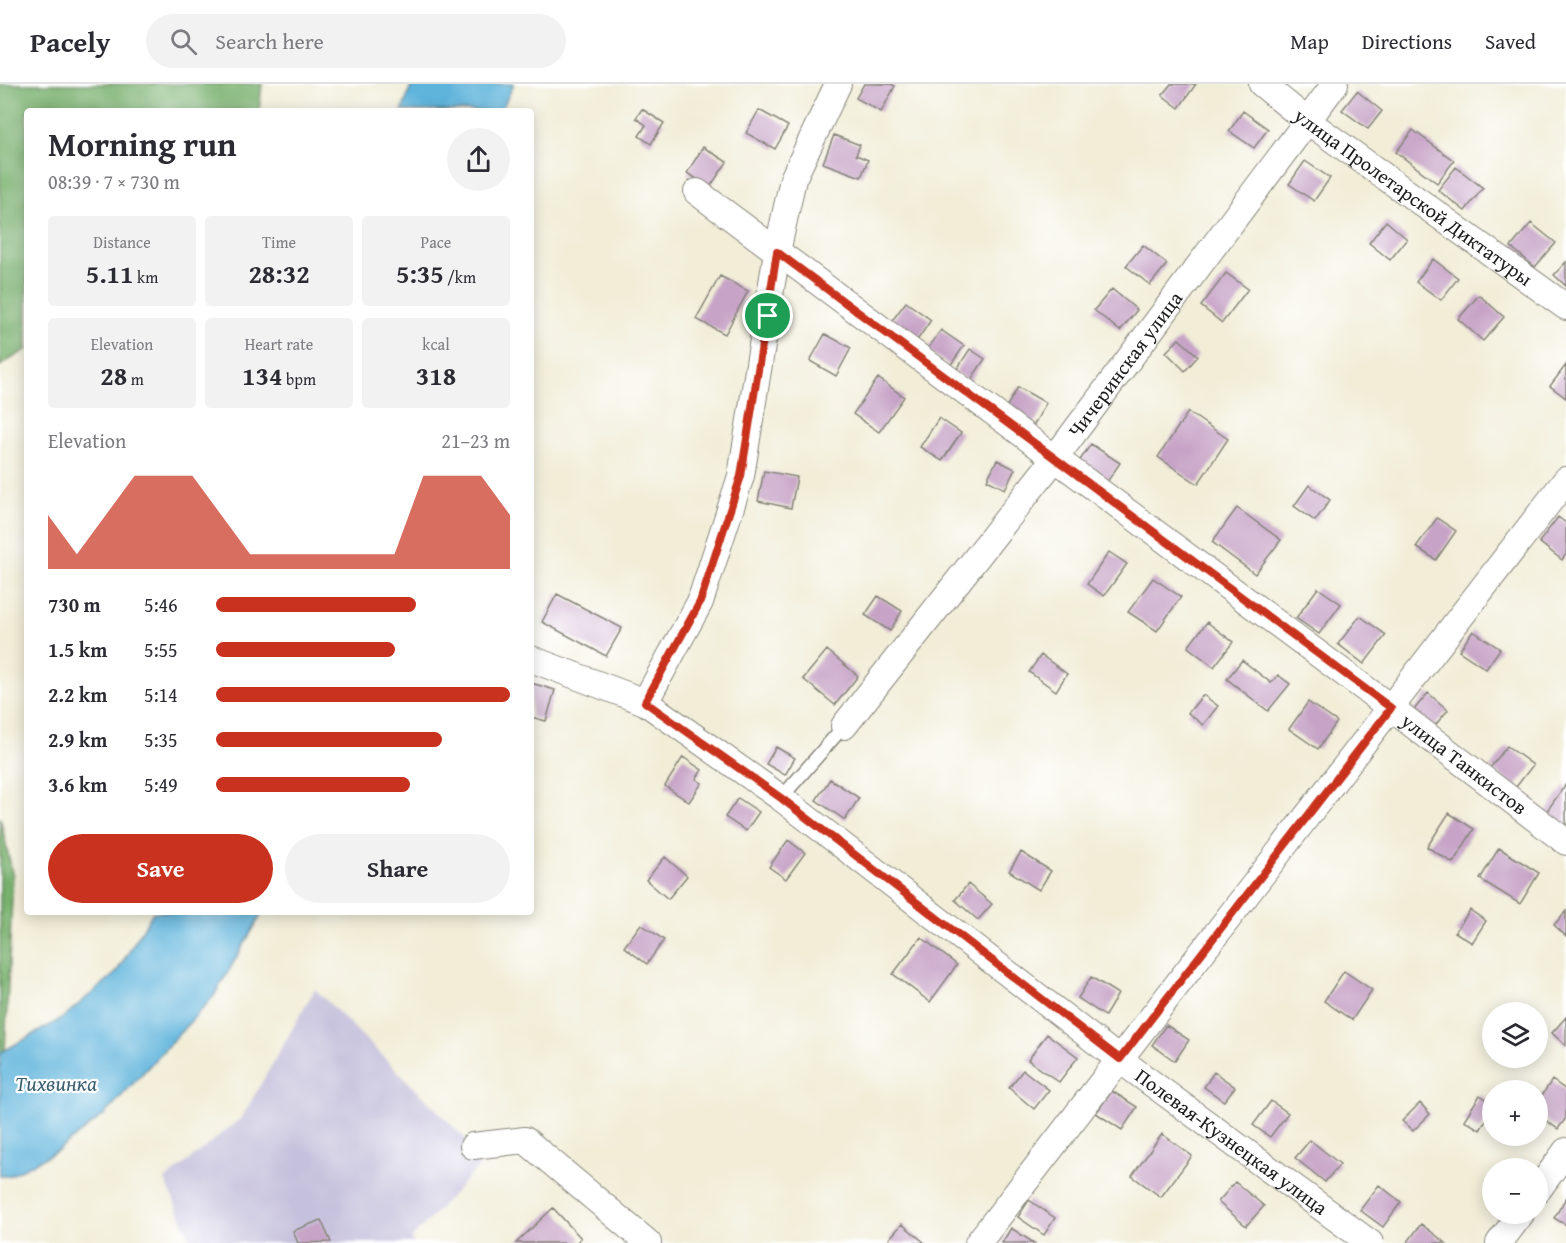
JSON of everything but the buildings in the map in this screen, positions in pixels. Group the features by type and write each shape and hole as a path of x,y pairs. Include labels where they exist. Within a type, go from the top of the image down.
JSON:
{"street":[{"path":"645,702 700,602 741,476 777,252 792,178 838,84"},
{"name":"улица Пролетарской Диктатуры","path":"1262,84 1306,120 1566,307"},
{"name":"Чичеринская улица","path":"844,726 1055,458 1335,84"},
{"name":"улица Танкистов","path":"697,192 1391,708 1566,842"},
{"path":"978,1243 1566,480"},
{"name":"Полевая-Кузнецкая улица","path":"534,660 645,702 781,798 1120,1059 1370,1243"},
{"path":"473,1146 525,1140 648,1243"},
{"path":"1548,1176 1566,1151"},
{"path":"1499,1243 1513,1224"}],"lane":[{"path":"781,798 844,726"}],"shaded area":[{"path":"315,989 486,1159 411,1239 414,1243 192,1243 165,1180 242,1117"}],"green space":[{"path":"0,84 262,84 259,108 24,108 24,351 0,366"},
{"path":"0,817 13,876 5,1052 0,1053"}],"water":[{"path":"412,84 514,84 502,108 403,108"},
{"name":"Тихвинка","path":"151,915 261,915 214,996 104,1115 57,1151 9,1176 0,1176 0,1053 61,1019 116,973"}],"route":[{"path":"777,252 1391,708 1120,1059 781,798 645,702 700,602 741,476 768,316 777,252"}]}
